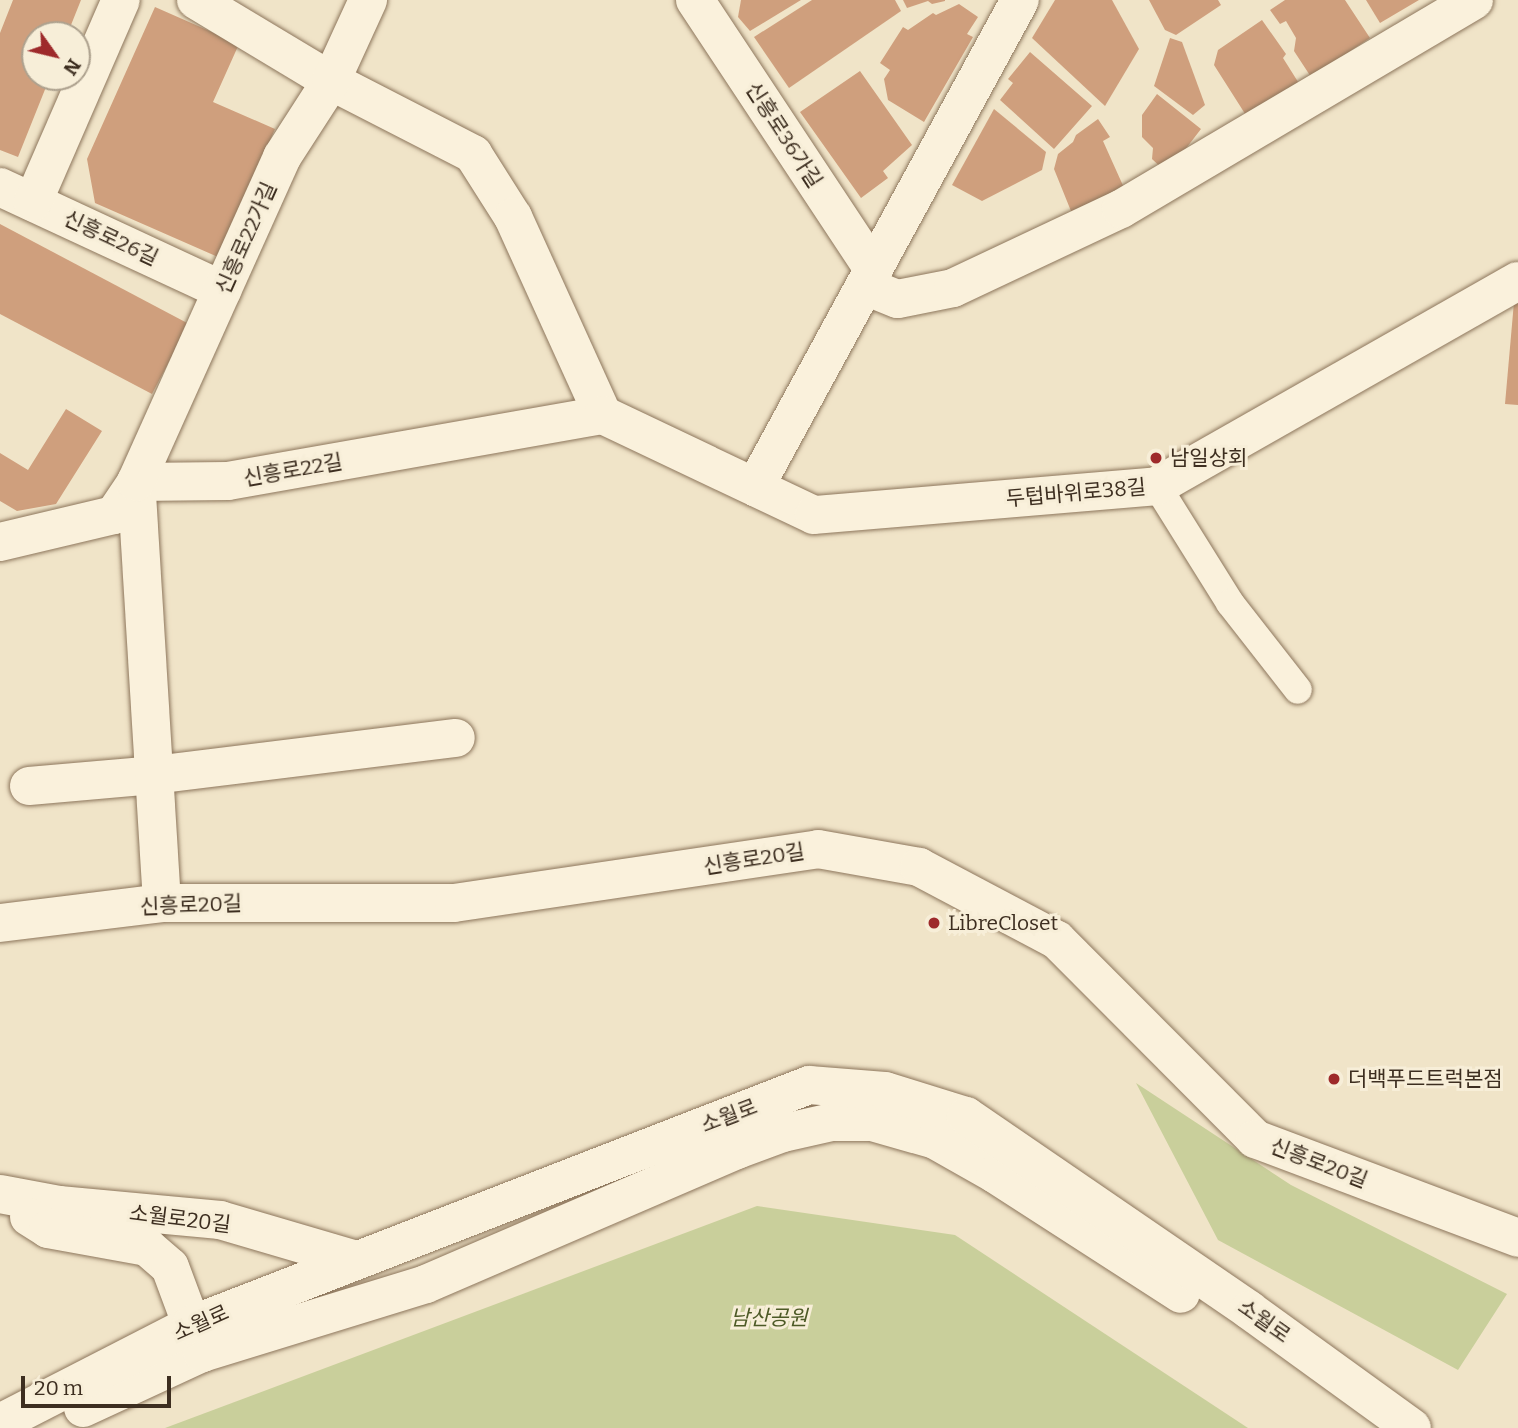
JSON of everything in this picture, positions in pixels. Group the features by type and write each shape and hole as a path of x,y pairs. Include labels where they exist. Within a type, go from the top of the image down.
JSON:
{"street":[{"path":"16,194 121,0"},
{"path":"196,0 331,81 473,154 513,217 603,415 755,487 1020,0"},
{"name":"신흥로22가길","path":"136,482 282,157 331,81 368,0"},
{"name":"신흥로36가길","path":"695,0 869,278"},
{"path":"869,278 898,299 953,288 1109,215 1474,0"},
{"name":"신흥로26길","path":"16,194 222,290"},
{"name":"두텁바위로38길","path":"755,487 814,515 1157,486 1518,281"},
{"name":"신흥로22길","path":"136,482 228,481 603,415"},
{"path":"0,542 114,515 136,482"},
{"path":"136,482 162,904"},
{"path":"29,786 154,775 456,738"},
{"name":"신흥로20길","path":"0,923 162,904 454,903 818,849 919,867 1057,940 1255,1139 1518,1238"},
{"name":"소월로","path":"37,1428 197,1339 356,1260 809,1085 885,1091 965,1116 1238,1303 1412,1428"},
{"name":"소월로","path":"0,1423 197,1339 426,1284 783,1133 831,1122 872,1122 935,1140 995,1174 1175,1290 1371,1428"},
{"name":"소월로20길","path":"0,1194 59,1205 219,1220 356,1260"},
{"path":"0,1200 48,1229 148,1247 170,1267 197,1339"}],"lane":[{"path":"1157,486 1230,603 1297,690"}],"green space":[{"path":"1136,1083 1291,1185 1507,1294 1458,1370 1218,1240"},
{"name":"남산공원","path":"757,1206 955,1235 1248,1428 165,1428"}],"building":[{"path":"13,0 81,0 73,21 21,21 21,91 44,91 18,157 0,150 0,33"},
{"path":"741,0 801,0 750,31 738,17"},
{"path":"812,0 895,0 901,11 789,88 754,37"},
{"path":"903,0 945,1 932,4 928,1 907,8"},
{"path":"1055,0 1112,0 1139,49 1105,106 1032,38"},
{"path":"1149,0 1218,0 1221,5 1176,35 1165,30"},
{"path":"1285,0 1345,0 1370,38 1311,77 1294,51 1296,38 1286,21 1280,24 1270,10"},
{"path":"1366,0 1419,0 1380,23"},
{"path":"959,4 978,17 967,34 973,37 924,122 888,100 884,79 890,70 880,63 903,27 908,30 933,13 936,15"},
{"path":"155,7 239,44 213,102 275,129 218,257 95,203 87,159"},
{"path":"1262,20 1286,54 1283,58 1300,85 1249,120 1214,65 1218,50"},
{"path":"1170,38 1182,42 1205,105 1193,115 1154,86"},
{"path":"1030,52 1092,106 1054,149 1000,100 1013,83 1008,79"},
{"path":"860,71 912,145 883,171 888,178 861,198 800,112"},
{"path":"1157,94 1201,129 1167,173 1152,159 1153,148 1142,137 1142,115"},
{"path":"994,109 1046,152 1042,170 982,201 952,185"},
{"path":"1098,119 1110,137 1103,141 1125,190 1075,221 1054,169 1058,154 1073,142 1076,135"},
{"path":"0,224 189,324 152,394 0,314"},
{"path":"1514,302 1518,302 1518,405 1505,404"},
{"path":"66,409 102,431 56,504 17,511 0,501 0,453 28,470"}],"place":[{"name":"남일상회","path":"1156,458"},
{"name":"LibreCloset","path":"934,923"},
{"name":"더백푸드트럭본점","path":"1334,1079"}]}
